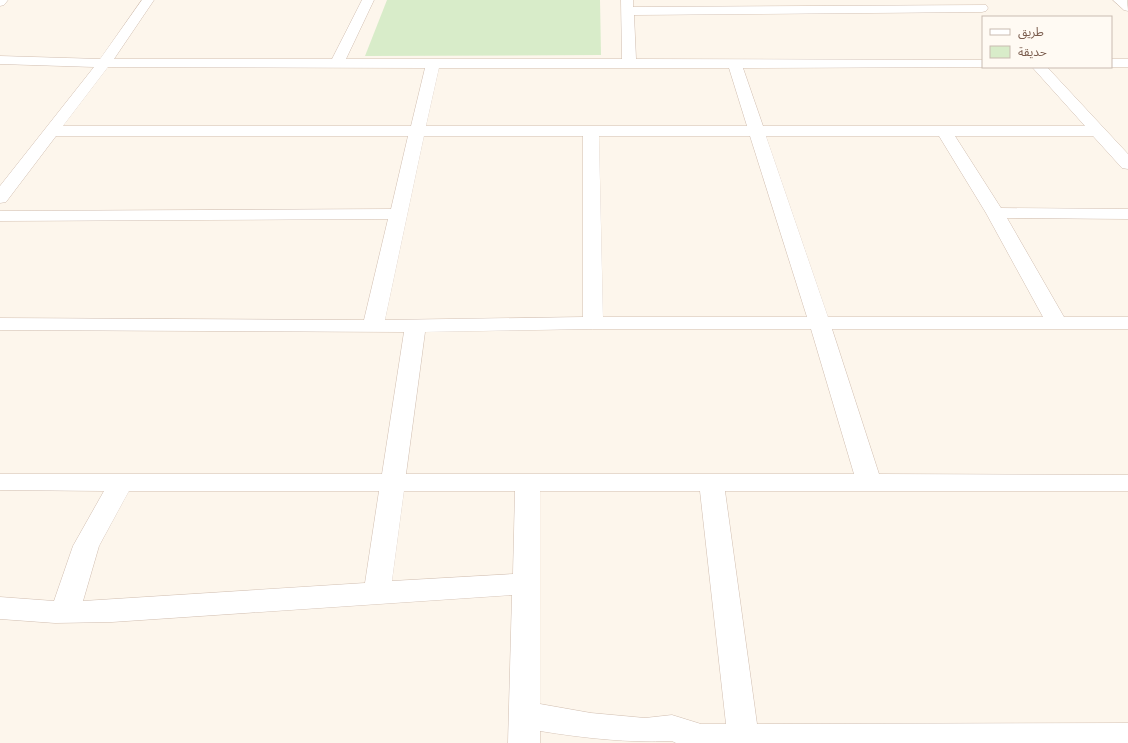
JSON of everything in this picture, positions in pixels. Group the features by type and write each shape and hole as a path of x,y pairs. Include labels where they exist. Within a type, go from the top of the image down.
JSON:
{"street":[{"path":"0,198 104,63 148,0"},
{"path":"338,62 368,0"},
{"path":"1119,0 1128,8"},
{"path":"630,63 627,5 778,5 982,8"},
{"path":"0,60 104,63 433,62 982,64"},
{"path":"373,326 433,62"},
{"path":"1112,63 1128,63"},
{"path":"735,64 819,322 869,483"},
{"path":"1040,68 1128,164"},
{"path":"591,130 593,322"},
{"path":"53,131 1098,131"},
{"path":"944,131 995,213 1057,323"},
{"path":"995,213 1128,214"},
{"path":"0,216 398,214"},
{"path":"0,324 415,326 593,322 1128,323"},
{"path":"377,592 415,326"},
{"path":"0,482 712,484 1128,483"},
{"path":"76,612 68,602 86,546 121,483"},
{"path":"528,483 525,584 524,729 607,727 645,731 672,728 701,738 744,741 1128,737"},
{"path":"712,484 744,741"},
{"path":"0,608 30,612 76,612 142,609 377,592 525,584"}],"green space":[{"path":"387,0 600,0 601,55 365,56"}]}
